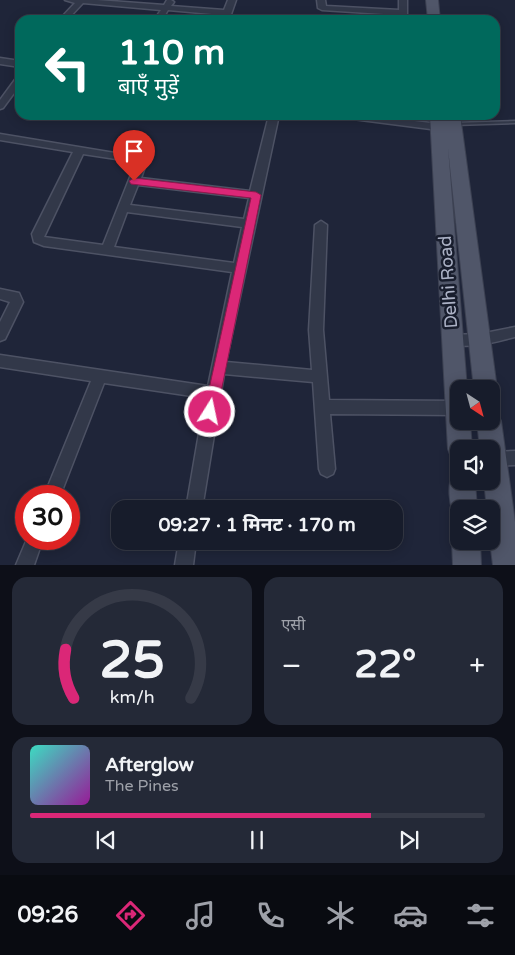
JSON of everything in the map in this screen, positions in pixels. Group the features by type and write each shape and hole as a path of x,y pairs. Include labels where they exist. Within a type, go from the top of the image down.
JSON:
{"main road":[{"path":"432,0 434,15"},
{"path":"443,0 444,15"},
{"path":"446,120 485,380"},
{"name":"Delhi Road","path":"446,120 452,339 456,380"},
{"path":"500,459 507,565"},
{"path":"466,550 467,565"}],"street":[{"path":"69,0 169,4 214,15"},
{"path":"68,15 81,0"},
{"path":"227,15 232,0"},
{"path":"322,0 322,8 386,15"},
{"path":"403,0 404,15"},
{"path":"161,15 169,4"},
{"path":"0,61 15,68"},
{"path":"0,68 15,70"},
{"path":"0,106 15,78"},
{"path":"196,500 218,367 273,120"},
{"path":"0,137 141,160 106,250"},
{"path":"80,149 38,234 38,239 44,242 240,268"},
{"path":"134,181 256,195"},
{"path":"123,208 250,224"},
{"path":"321,225 316,330 327,469"},
{"path":"0,294 14,297 17,302 0,335"},
{"path":"452,339 480,340 515,332"},
{"path":"0,361 214,393"},
{"path":"218,367 320,377"},
{"path":"56,485 100,376"},
{"path":"323,407 450,408"},
{"path":"25,565 31,550"},
{"path":"184,565 186,550"}],"lane":[{"path":"446,120 515,122"}],"route":[{"path":"134,181 256,195 218,367 210,412"}]}
